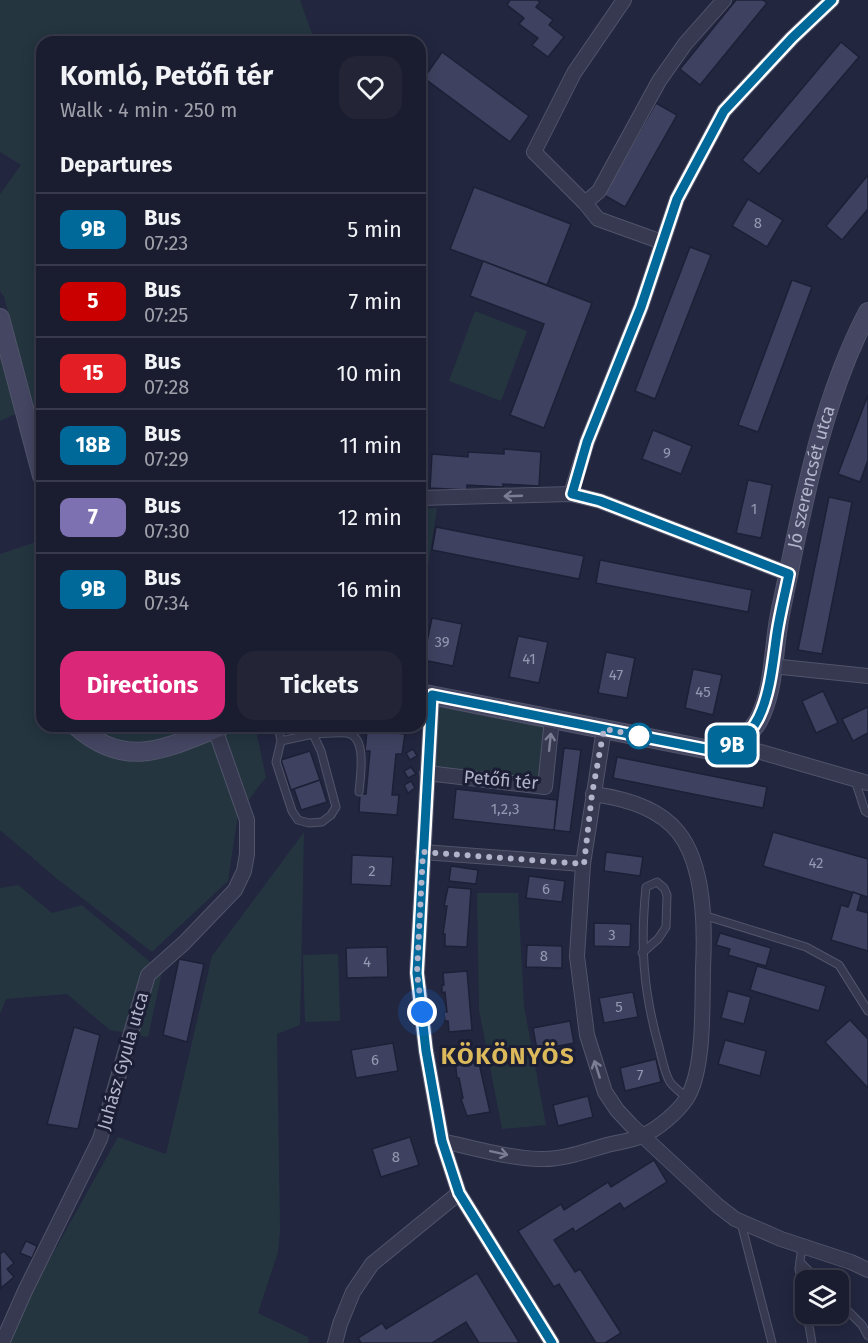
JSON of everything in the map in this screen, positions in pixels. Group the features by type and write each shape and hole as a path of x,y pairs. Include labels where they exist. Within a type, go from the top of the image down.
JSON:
{"main road":[{"name":"Jó szerencsét utca","path":"733,744 748,734 758,721 769,689 789,574 820,432 851,345 868,312"},
{"path":"0,318 36,453"},
{"path":"426,694 705,749 718,750 733,744"},
{"path":"84,732 99,743 131,753 162,748 205,732"}],"street":[{"path":"624,0 574,73 534,152 598,219 662,242"},
{"path":"585,203 599,191 659,81 685,45 724,0"},
{"path":"572,494 587,442 641,307 677,199 724,111 792,38 832,0"},
{"path":"426,498 572,494 600,501 789,574"},
{"path":"772,666 868,676"},
{"path":"426,694 427,773 417,973 426,1051 442,1141 459,1193 552,1343"},
{"name":"Petőfi tér","path":"427,773 545,787 552,719"},
{"path":"604,729 592,794 584,864 578,956 587,1035 605,1092 643,1136 717,1205 741,1222 868,1270"},
{"name":"Juhász Gyula utca","path":"2,1343 100,1139 148,975 184,943 235,890 244,871 247,854 247,820 221,732"},
{"path":"733,744 861,781"},
{"path":"442,1141 514,1157 542,1160 558,1158 643,1136 669,1117 687,1098 696,1075 699,1054 704,956 703,915 695,865 678,831 662,816 625,801 592,794"},
{"path":"423,852 584,864"},
{"path":"605,1146 626,1119"},
{"path":"334,1343 353,1292 372,1264 459,1193"}],"lane":[{"path":"279,732 281,741 276,762 286,796 298,820 309,823 322,822 331,815 336,807 325,765 313,734"},
{"path":"281,741 313,734 348,733 354,735 358,740 361,754 359,792"},
{"path":"861,781 865,811 868,813"},
{"path":"642,953 658,939 666,927 667,895 664,888 657,882 646,887 642,929 642,953 645,989 651,1019 670,1082 687,1098"},
{"path":"703,915 806,946 839,964 868,1010"},
{"path":"741,1222 772,1343"},
{"path":"799,1270 802,1246"},
{"path":"800,1262 808,1270"},
{"path":"849,1312 862,1325 868,1336"},
{"path":"809,1324 812,1343"}],"shaded area":[{"path":"0,0 300,0 313,36 36,36 36,417 4,297 0,291 0,194 21,165 0,152"},
{"path":"475,311 527,331 501,401 449,381"},
{"path":"0,336 25,410 0,421"},
{"path":"437,508 426,579 426,509"},
{"path":"36,542 36,732 256,732 266,777 238,814 228,881 152,952 56,878 0,830 0,554"},
{"path":"432,695 552,719 545,787 427,773"},
{"path":"304,832 300,1025 277,1034 280,1231 278,1252 258,1313 308,1337 309,1343 3,1343 118,1137 166,1154 212,956"},
{"path":"18,885 52,913 82,905 162,972 148,1037 110,1030 67,994 6,999 0,1014 0,888"},
{"path":"477,893 518,893 524,1006 546,1125 502,1129 479,1010"},
{"path":"338,954 340,1021 305,1022 303,955"}],"building":[{"path":"510,0 537,0 540,2 536,7 553,20 549,25 564,37 548,57 532,45 538,38 519,24 524,18 507,5"},
{"path":"736,0 763,0 767,3 700,85 680,69"},
{"path":"841,42 859,57 759,174 742,160"},
{"path":"442,52 529,116 510,142 426,79 426,75"},
{"path":"656,103 677,115 625,207 604,195"},
{"path":"868,175 868,209 842,240 826,226"},
{"path":"474,187 571,224 547,285 450,249"},
{"path":"748,199 783,220 767,247 732,226"},
{"path":"690,247 711,255 655,399 635,391"},
{"path":"483,261 592,303 544,428 510,415 544,324 470,296"},
{"path":"792,280 812,287 758,432 738,425"},
{"path":"868,395 868,460 860,482 838,474"},
{"path":"653,430 692,446 681,474 642,459"},
{"path":"504,449 541,452 539,486 467,485 467,490 430,488 432,454 468,457 468,452 504,454"},
{"path":"748,480 772,485 761,538 736,533"},
{"path":"829,497 852,502 822,654 798,650"},
{"path":"436,527 584,556 579,579 432,550"},
{"path":"600,560 752,590 748,612 596,583"},
{"path":"432,618 462,624 453,666 426,661 426,646"},
{"path":"518,636 548,642 539,683 509,677"},
{"path":"606,652 635,658 627,698 598,693"},
{"path":"693,669 722,675 713,715 685,708"},
{"path":"823,691 838,723 816,733 802,701"},
{"path":"868,707 868,733 853,741 842,719"},
{"path":"367,732 405,734 402,754 396,754 392,795 399,795 397,815 359,812 360,794 366,794 370,751 365,751"},
{"path":"564,748 581,750 570,832 554,830"},
{"path":"413,749 417,756 410,760 406,753"},
{"path":"310,751 320,780 291,790 281,760"},
{"path":"617,757 767,787 763,808 613,778"},
{"path":"411,767 416,774 408,778 404,771"},
{"path":"320,780 327,802 301,810 294,789"},
{"path":"411,781 415,788 408,793 404,785"},
{"path":"456,789 557,800 554,830 453,819"},
{"path":"773,832 868,859 868,897 763,866"},
{"path":"606,852 643,857 640,876 604,871"},
{"path":"352,855 393,857 391,886 351,884"},
{"path":"451,866 478,870 476,884 449,881"},
{"path":"529,876 565,881 562,902 526,898"},
{"path":"448,887 471,889 467,947 445,946 445,934 443,934 447,906 444,906"},
{"path":"853,892 861,895 857,910 868,913 868,951 831,940 841,905 848,907"},
{"path":"594,923 631,924 630,947 594,946"},
{"path":"720,933 771,948 766,966 728,955 730,949 716,945"},
{"path":"527,945 562,946 562,968 526,967"},
{"path":"387,947 388,977 347,978 346,948"},
{"path":"179,959 204,964 187,1042 163,1035"},
{"path":"757,966 826,986 819,1011 750,990"},
{"path":"467,971 472,1030 449,1032 444,1012 447,1012 445,992 442,993 443,973"},
{"path":"728,991 751,997 744,1024 721,1018"},
{"path":"633,992 638,1017 604,1023 599,998"},
{"path":"850,1020 868,1039 868,1088 825,1042"},
{"path":"570,1021 574,1043 537,1050 533,1028"},
{"path":"74,1027 100,1035 78,1129 47,1124"},
{"path":"725,1040 766,1051 760,1076 718,1064"},
{"path":"393,1043 398,1071 356,1078 351,1050"},
{"path":"477,1054 490,1112 467,1116 461,1099 463,1098 459,1078 457,1078 455,1059"},
{"path":"656,1059 661,1082 625,1091 620,1068"},
{"path":"588,1096 593,1117 558,1126 553,1105"},
{"path":"410,1137 419,1165 381,1177 372,1149"},
{"path":"654,1160 667,1182 624,1209 620,1203 575,1232 573,1228 554,1240 575,1272 580,1269 621,1333 605,1343 596,1343 559,1284 554,1287 518,1231 561,1204 564,1210 608,1182 611,1187"},
{"path":"26,1241 37,1246 32,1258 20,1253"},
{"path":"4,1251 14,1263 7,1269 14,1277 1,1288 0,1254"},
{"path":"477,1273 519,1342 479,1343 466,1322 432,1343 361,1343 358,1338 382,1323 386,1329"}],"bus line":[{"name":"9B","path":"552,1343 459,1193 442,1141 426,1051 417,973 432,695 705,749 718,750 733,744 748,734 758,721 769,689 778,624 789,574 600,501 572,494 587,442 641,307 677,199 724,111 792,38 832,0"}],"district":[{"name":"KÖKÖNYÖS","path":"508,1056"}],"route":[{"path":"422,1012 417,973 423,852 584,864 592,794 604,729 641,736 639,736"}]}
